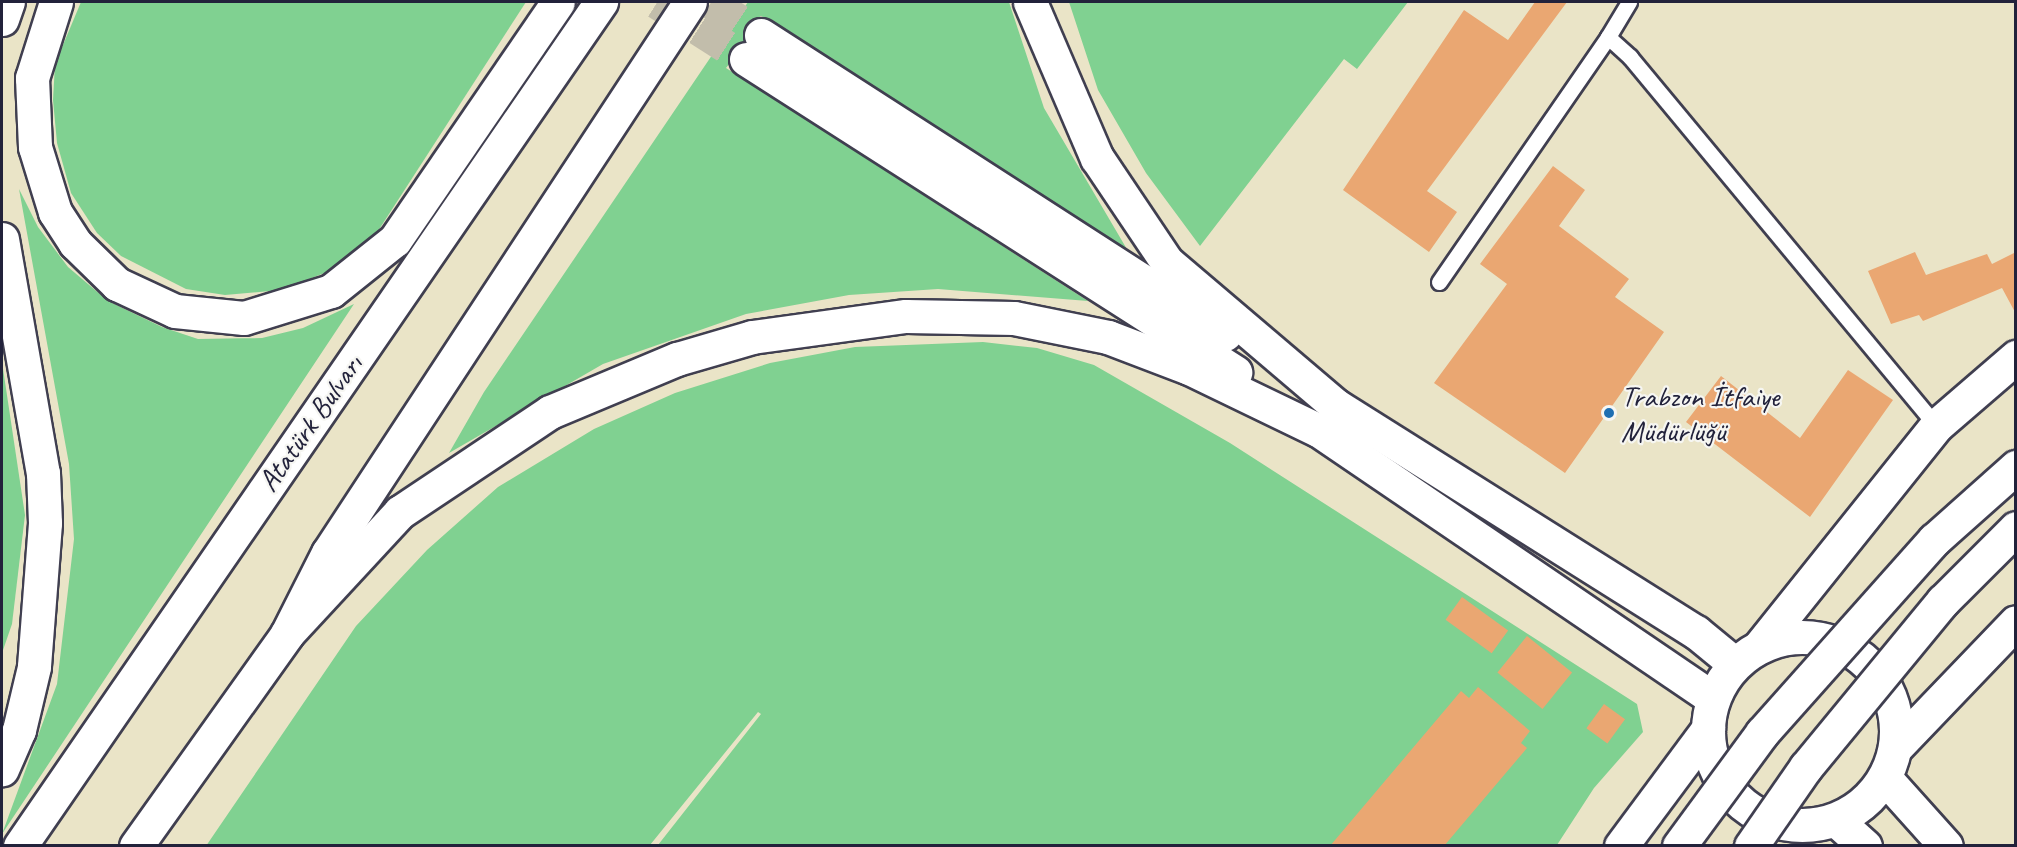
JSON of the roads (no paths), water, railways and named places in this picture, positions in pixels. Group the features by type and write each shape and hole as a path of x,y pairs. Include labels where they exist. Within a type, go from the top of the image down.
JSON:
{"main road":[{"path":"2,19 8,2"},
{"path":"56,2 32,78 35,147 55,212 75,243 117,284 175,310 244,318 331,291 388,247 558,2"},
{"name":"Atatürk Bulvarı","path":"20,846 601,2"},
{"path":"287,634 328,553 690,2"},
{"path":"1030,2 1097,158 1167,262 1326,417 1710,713 1712,759 1725,787 1748,809 1775,822 1865,846"},
{"path":"754,47 1194,344 1326,417 1696,633 1747,655 1788,637 1818,637 1846,646 1870,664 1888,689 1897,717 1896,747 1885,778 1864,803 1813,831"},
{"path":"2,239 43,473 45,523 34,667 19,730 2,769"},
{"path":"136,846 287,634 400,512 550,412 677,359 752,337 906,316 1014,318 1118,341 1326,417"},
{"path":"1621,846 1747,655 1936,426 2016,357"},
{"path":"1679,846 1778,715 1934,540 2016,468"},
{"path":"1751,846 1806,767 1943,601 2016,528"},
{"path":"1896,747 2016,622"},
{"path":"1885,778 1946,846"}],"lane":[{"path":"1439,282 1608,37 1629,2"},
{"path":"1608,37 1630,57 1936,426"}],"tunnel":[{"path":"657,2 746,59"},
{"path":"711,2 761,35"}],"place":[{"name":"Trabzon İtfaiye Müdürlüğü","path":"1609,413"}]}
